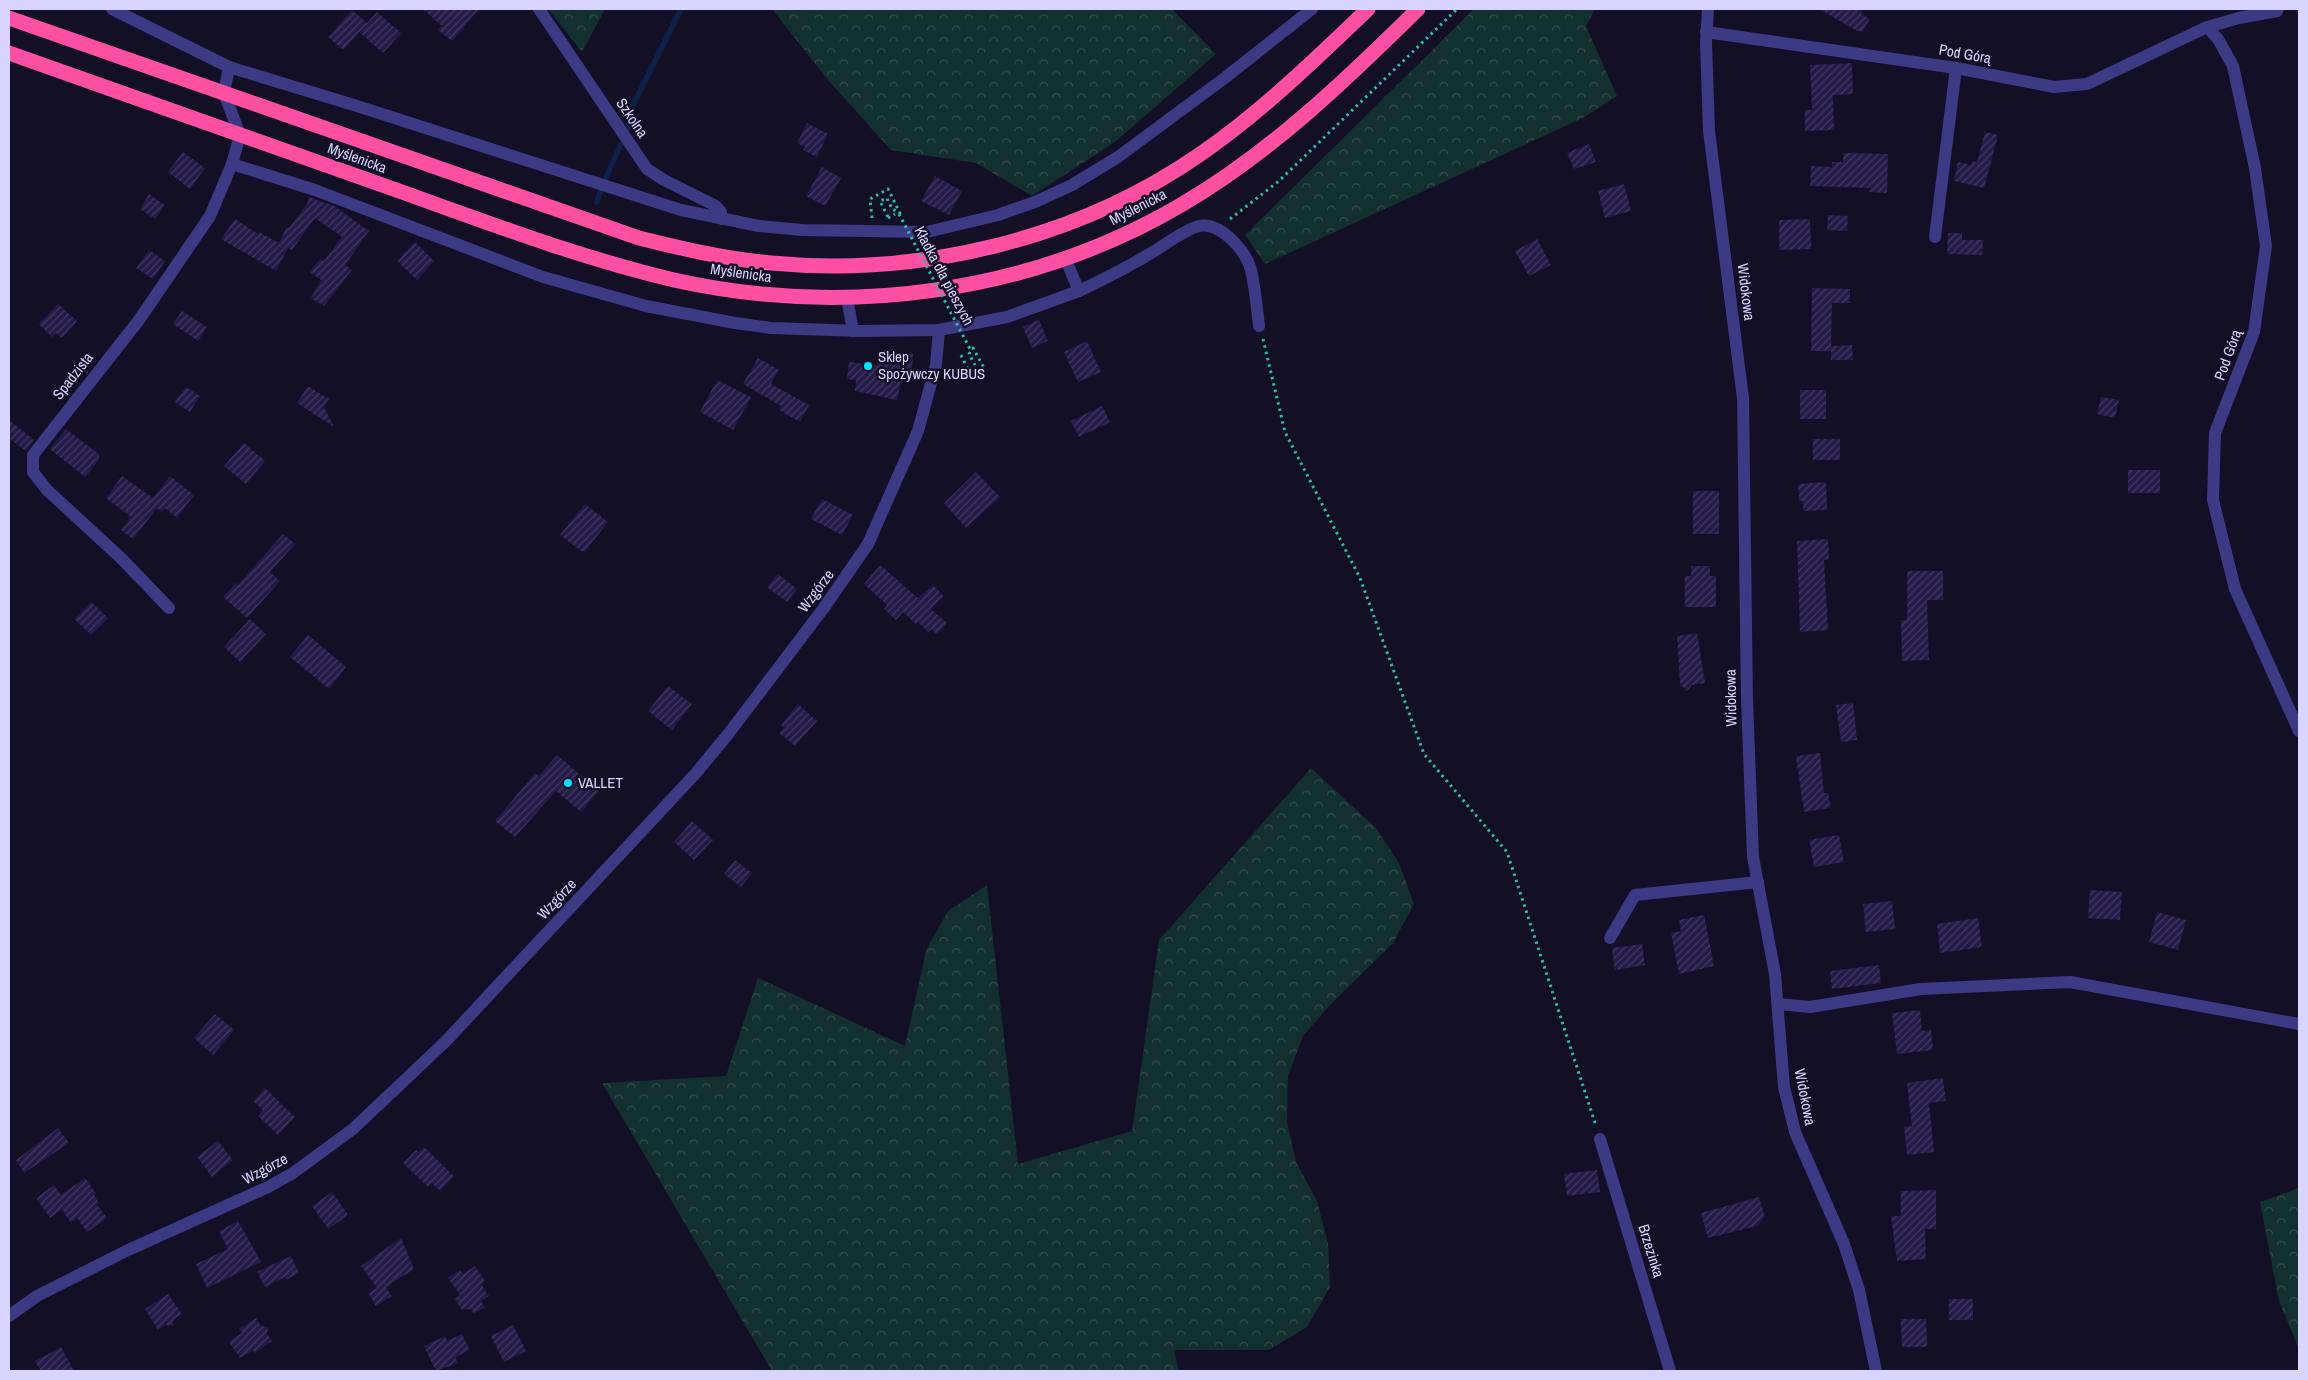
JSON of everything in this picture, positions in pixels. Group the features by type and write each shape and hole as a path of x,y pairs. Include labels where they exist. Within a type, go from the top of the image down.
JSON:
{"highway":[{"name":"Myślenicka","path":"9,18 602,226 709,254 770,263 826,266 880,265 943,257 1016,240 1072,221 1141,189 1222,139 1265,103 1368,9"},
{"name":"Myślenicka","path":"9,53 514,232 649,274 709,287 758,294 847,298 948,288 1024,270 1065,258 1118,237 1158,217 1236,170 1309,112 1418,9"}],"street":[{"path":"112,9 229,67 680,210 759,226 802,230 873,232 927,232 961,225 1035,202 1072,185 1118,157 1226,78 1312,9"},
{"name":"Szkolna","path":"539,9 647,169 664,180 716,206 721,212 722,219"},
{"name":"Widokowa","path":"1708,9 1706,32 1710,131 1743,398 1747,700 1753,857 1776,974 1784,1087 1795,1132 1844,1244 1859,1290 1876,1371"},
{"name":"Pod Górą","path":"1706,32 1956,68 2054,87 2087,84 2207,27 2277,10"},
{"name":"Pod Górą","path":"2207,27 2218,39 2233,66 2255,168 2266,246 2254,332 2215,433 2212,500 2235,589 2299,731"},
{"path":"229,67 224,93 240,135"},
{"path":"1935,236 1956,68"},
{"name":"Spadzista","path":"169,608 121,558 46,490 32,472 33,455 139,320 210,216 232,164 240,135"},
{"path":"232,164 279,178 470,250 600,294 694,316 771,328 852,331 939,330 1007,317 1078,291 1110,276 1199,226 1217,228 1240,251 1248,264 1260,326"},
{"path":"1065,258 1078,291"},
{"path":"847,298 852,331"},
{"name":"Wzgórze","path":"9,1316 38,1296 126,1251 268,1187 293,1173 354,1129 446,1041 696,773 729,734 849,574 868,544 918,431 934,375 939,330"},
{"path":"1610,938 1635,895 1758,882"},
{"path":"1778,1004 1810,1007 1921,989 2070,982 2299,1024"},
{"name":"Brzezinka","path":"1600,1139 1670,1371"}],"path":[{"path":"1217,228 1279,181 1457,9"},
{"path":"873,232 870,199 888,189 900,213 888,218 880,201 887,198 892,209 897,214"},
{"path":"883,206 881,201 886,198 897,214"},
{"name":"Kładka dla pieszych","path":"897,214 969,350"},
{"path":"1260,326 1285,432 1360,578 1424,754 1508,852 1600,1139"},
{"path":"934,375 968,377 984,368 973,348 969,350"},
{"path":"969,350 975,365"},
{"path":"969,350 978,372"},
{"path":"961,355 968,369"}],"green space":[{"path":"548,9 605,9 582,52"},
{"path":"772,9 1172,9 1216,54 1115,142 1032,196 976,163 891,150 828,80"},
{"path":"1474,9 1595,9 1586,26 1617,96 1583,118 1265,264 1245,235"},
{"path":"1311,768 1376,828 1399,863 1414,904 1393,943 1331,1004 1303,1036 1288,1076 1287,1121 1296,1162 1317,1201 1328,1244 1330,1287 1307,1327 1269,1350 1174,1350 1179,1371 772,1371 602,1083 726,1076 758,978 905,1046 926,950 948,911 987,885 1018,1164 1132,1131 1159,940"},
{"path":"2299,1188 2299,1349 2279,1301 2260,1202"}],"building":[{"path":"423,9 479,9 452,41 438,30 442,26"},
{"path":"1819,9 1863,9 1861,14 1870,19 1863,31 1857,31"},
{"path":"352,10 367,23 377,12 401,33 383,53 359,32 343,50 328,37"},
{"path":"1852,63 1853,94 1833,95 1834,130 1805,131 1805,110 1812,110 1810,65"},
{"path":"807,123 828,134 817,157 803,150 805,147 797,143"},
{"path":"1985,132 1998,135 1984,188 1954,181 1958,162 1971,165 1972,161 1977,162"},
{"path":"1589,144 1596,162 1574,169 1567,153"},
{"path":"183,152 205,168 190,189 168,172"},
{"path":"1843,153 1888,154 1887,193 1869,192 1870,188 1810,186 1811,166 1832,167 1832,162 1843,162"},
{"path":"822,167 841,178 825,206 806,196"},
{"path":"935,176 962,191 949,215 921,201"},
{"path":"1624,184 1631,211 1605,218 1598,191"},
{"path":"149,194 165,205 155,219 140,209"},
{"path":"309,197 334,206 369,231 345,265 352,270 324,306 311,298 321,280 310,272 320,259 324,261 342,237 315,218 292,250 279,243 286,228 289,228 307,204"},
{"path":"1828,215 1848,216 1847,231 1827,230"},
{"path":"235,219 258,234 259,232 288,248 276,271 221,239"},
{"path":"1810,219 1811,249 1779,250 1779,220"},
{"path":"1948,233 1962,233 1962,240 1983,240 1982,255 1947,254"},
{"path":"1537,239 1551,265 1529,276 1515,251"},
{"path":"415,242 434,261 417,280 397,261"},
{"path":"149,250 165,261 153,279 136,268"},
{"path":"1812,288 1850,289 1850,303 1832,303 1831,346 1852,345 1853,360 1831,360 1831,351 1811,351"},
{"path":"58,304 77,321 62,338 56,333 52,337 39,324"},
{"path":"182,311 207,327 198,341 173,324"},
{"path":"1039,320 1048,341 1032,348 1023,327"},
{"path":"1087,341 1101,372 1078,382 1064,352"},
{"path":"885,354 913,354 912,369 904,369 897,400 855,391 856,380 847,379 849,362 878,366"},
{"path":"758,358 779,370 771,384 809,405 800,422 779,410 781,406 743,384"},
{"path":"717,380 751,397 733,430 700,412"},
{"path":"308,386 329,399 324,407 334,427 297,403"},
{"path":"186,387 200,396 190,412 175,402"},
{"path":"1800,390 1826,390 1826,419 1800,419"},
{"path":"2101,397 2119,400 2115,418 2097,414"},
{"path":"1102,406 1110,422 1079,437 1071,421"},
{"path":"9,420 34,440 26,451 9,438"},
{"path":"66,429 99,454 99,460 85,477 50,449"},
{"path":"1813,439 1840,439 1840,460 1813,460"},
{"path":"244,443 265,461 246,484 224,466"},
{"path":"2128,470 2160,470 2160,493 2128,493"},
{"path":"976,472 1000,497 966,528 944,503"},
{"path":"122,476 153,498 170,476 194,495 177,518 165,508 162,512 157,508 133,539 121,530 131,517 106,498"},
{"path":"1826,482 1827,510 1803,511 1803,501 1799,501 1798,484"},
{"path":"1693,491 1719,491 1719,534 1693,534"},
{"path":"822,499 853,515 842,535 811,519"},
{"path":"585,504 608,522 584,553 560,535"},
{"path":"283,534 295,544 270,572 280,581 247,618 223,597 236,583 238,585"},
{"path":"1828,539 1829,559 1824,560 1828,630 1800,632 1797,541"},
{"path":"880,565 918,598 933,585 944,596 931,609 947,623 937,634 931,629 928,632 918,622 916,624 903,612 896,620 884,609 887,605 864,584"},
{"path":"1691,566 1710,566 1710,576 1716,576 1716,607 1685,607 1685,576 1691,576"},
{"path":"1907,571 1943,571 1943,600 1927,600 1929,660 1902,661 1901,620 1907,620"},
{"path":"778,574 797,589 787,602 767,587"},
{"path":"91,602 108,618 91,635 74,619"},
{"path":"250,619 266,634 240,662 224,647"},
{"path":"1697,633 1705,683 1692,685 1687,691 1680,684 1677,636"},
{"path":"308,635 346,667 329,689 290,657"},
{"path":"668,686 692,704 672,730 648,711"},
{"path":"1853,703 1857,740 1841,742 1836,705"},
{"path":"798,704 817,721 795,746 779,733 784,728 781,725"},
{"path":"1820,753 1824,793 1828,793 1831,808 1804,812 1796,756"},
{"path":"557,755 599,791 581,812 556,791 515,837 495,821 535,773 539,776"},
{"path":"692,821 713,840 694,860 674,842"},
{"path":"1839,835 1844,862 1814,867 1809,840"},
{"path":"735,860 752,873 741,887 724,874"},
{"path":"2090,890 2122,892 2120,920 2088,918"},
{"path":"1892,901 1895,929 1866,932 1863,904"},
{"path":"2157,912 2186,920 2178,950 2149,942"},
{"path":"1704,915 1714,966 1679,974 1671,933 1681,931 1679,920"},
{"path":"1978,918 1982,947 1940,953 1937,924"},
{"path":"1642,944 1645,965 1615,970 1612,948"},
{"path":"1879,965 1881,983 1832,989 1830,971"},
{"path":"1920,1010 1922,1031 1931,1030 1933,1050 1897,1054 1892,1013"},
{"path":"215,1014 234,1030 213,1055 194,1038"},
{"path":"1943,1078 1946,1101 1929,1103 1934,1152 1907,1155 1904,1127 1912,1126 1907,1083"},
{"path":"265,1088 295,1117 278,1135 258,1116 263,1110 253,1101"},
{"path":"58,1128 69,1143 24,1173 16,1160"},
{"path":"218,1141 233,1160 212,1177 197,1157"},
{"path":"424,1147 454,1176 440,1191 432,1183 428,1187 403,1163 416,1150 419,1152"},
{"path":"1597,1170 1600,1192 1567,1196 1564,1174"},
{"path":"85,1178 96,1193 94,1195 99,1203 97,1205 107,1218 87,1232 77,1218 71,1223 62,1209 50,1218 36,1198 54,1185 61,1195"},
{"path":"1936,1190 1936,1229 1925,1229 1926,1259 1897,1261 1891,1216 1901,1216 1901,1191"},
{"path":"332,1192 348,1215 328,1229 312,1206"},
{"path":"1759,1197 1765,1217 1757,1226 1708,1238 1701,1213"},
{"path":"238,1221 261,1262 207,1288 196,1264 228,1249 219,1231"},
{"path":"401,1238 414,1269 386,1287 392,1296 376,1306 368,1293 377,1288 361,1266"},
{"path":"291,1256 299,1273 286,1280 285,1277 265,1287 257,1272"},
{"path":"475,1266 485,1281 481,1284 489,1296 481,1301 485,1307 474,1314 470,1309 462,1310 455,1299 460,1295 448,1278 460,1270 463,1274"},
{"path":"168,1294 182,1314 174,1319 173,1326 165,1325 158,1330 145,1309"},
{"path":"1949,1299 1973,1299 1973,1320 1949,1320"},
{"path":"256,1318 261,1326 268,1327 267,1334 272,1341 255,1353 253,1350 240,1358 229,1342 242,1333 239,1329"},
{"path":"1901,1319 1926,1319 1927,1347 1902,1347"},
{"path":"513,1325 526,1351 504,1362 491,1336"},
{"path":"462,1334 470,1350 455,1357 458,1363 436,1371 424,1346 445,1336 447,1341"},
{"path":"61,1347 74,1371 41,1371 35,1361"}],"waterway":[{"path":"627,130 630,111 681,9"},
{"path":"605,180 621,144"},
{"path":"597,202 600,192"}],"place":[{"name":"Sklep Spożywczy KUBUS","path":"868,366"},
{"name":"VALLET","path":"568,783"}]}
